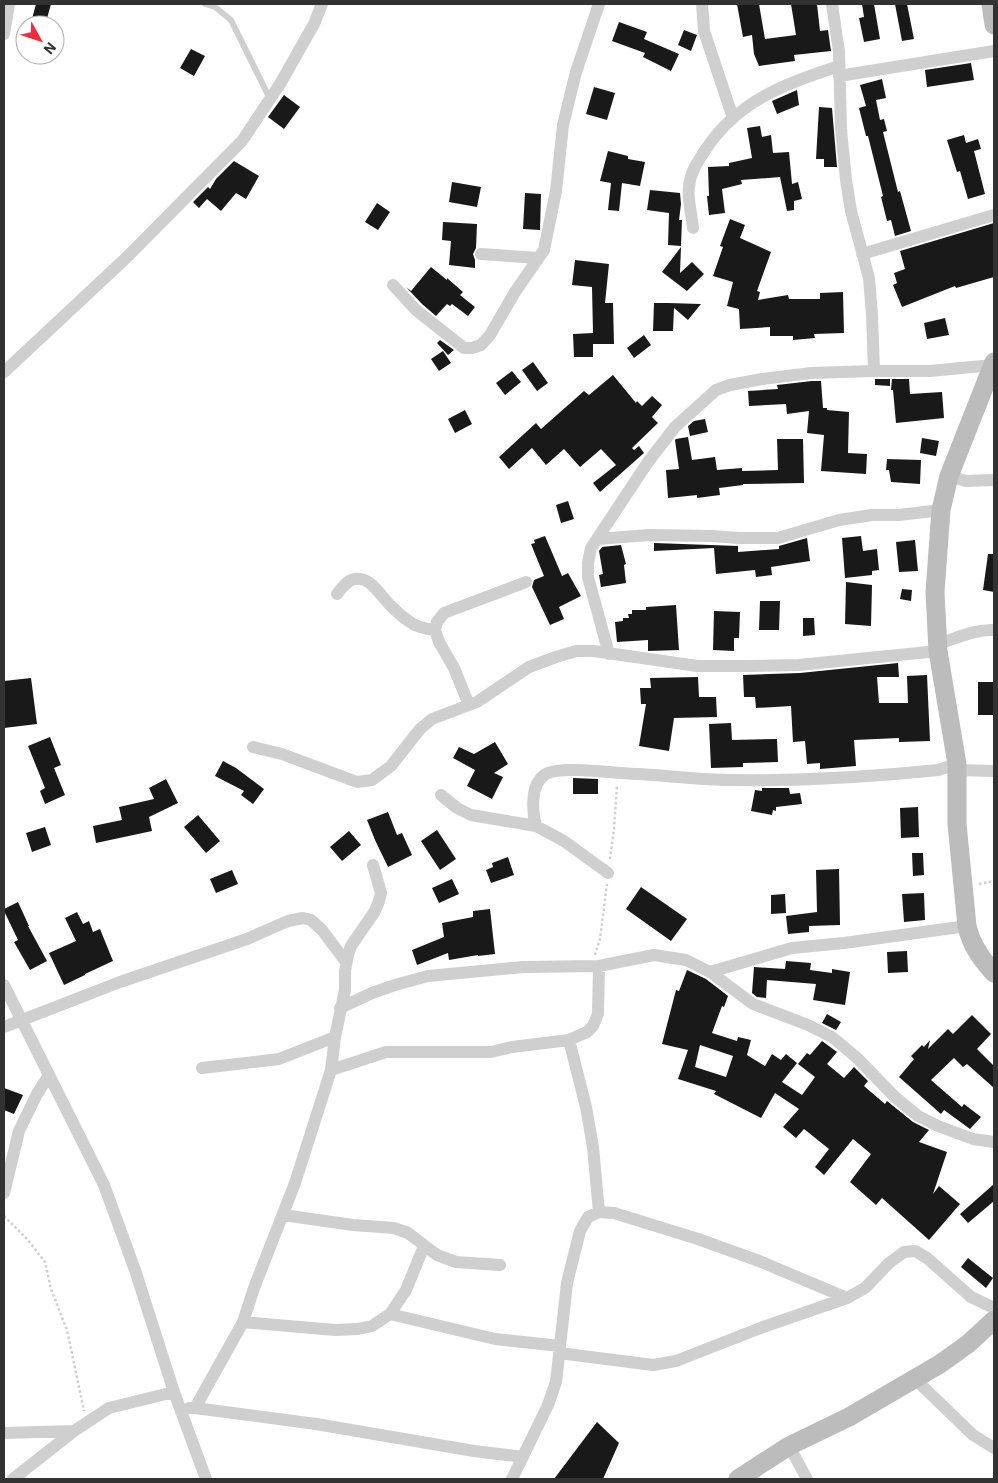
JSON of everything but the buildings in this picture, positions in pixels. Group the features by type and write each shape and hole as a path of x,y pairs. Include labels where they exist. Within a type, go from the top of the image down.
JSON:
{"street":[{"path":"4,34 9,4"},
{"path":"4,372 127,257 242,141 270,99 314,24 322,4"},
{"path":"394,286 416,310 464,348 481,346 490,335 515,292 544,250 556,190 563,124 576,72 599,4"},
{"path":"702,4 704,31 732,118"},
{"path":"832,4 836,24 841,129 846,180 851,211 868,278 872,315 874,371"},
{"path":"991,4 994,25"},
{"path":"693,228 688,188 692,171 711,141 732,118 764,95 791,82 839,71 994,51"},
{"path":"862,254 994,215"},
{"path":"481,254 538,258"},
{"path":"609,654 588,577 591,548 648,462 675,428 716,390 762,378 811,373 930,371 994,363 949,476 941,510 935,592 938,648 956,767 957,824 967,926 970,940 978,954 994,973"},
{"path":"949,476 966,480 994,480"},
{"path":"598,538 649,535 778,538 840,520 872,515 899,515 941,510"},
{"path":"337,594 345,584 353,579 366,581 380,593 390,606 412,623 423,628 435,630"},
{"path":"469,705 454,668 439,642 435,630 437,622 444,613 526,582"},
{"path":"253,747 282,754 358,782 372,780 391,766 420,728 432,718 477,702 529,667 576,652 594,651 697,666 818,664 938,648 971,634 994,630"},
{"path":"536,826 533,815 536,787 545,774 558,770 586,770 733,780 804,780 956,767 994,771"},
{"path":"441,795 457,808 471,815 536,826 564,841 608,873"},
{"path":"195,1408 243,1322 254,1288 284,1215 331,1070 340,1008 345,990 346,962 352,946 376,911 379,900 381,892 373,865"},
{"path":"4,1027 120,982 247,939 288,921 303,918 311,920 322,930 346,962"},
{"path":"710,972 792,948 844,943 967,926"},
{"path":"340,1008 372,993 428,976 524,967 599,966 654,955 686,960 710,972 753,1004 808,1025 832,1037 856,1057 896,1098 918,1116 938,1126 973,1139 994,1142"},
{"path":"331,1070 386,1052 491,1052 512,1047 569,1040 587,1032 598,1014 599,966"},
{"path":"4,985 104,1185 135,1270 174,1392 206,1479"},
{"path":"202,1068 279,1059 335,1037"},
{"path":"569,1040 586,1107 593,1147 598,1212"},
{"path":"4,1193 19,1132 37,1094 49,1075"},
{"path":"512,1479 548,1405 556,1382 567,1283 580,1232 588,1217 598,1212 614,1213 698,1239 759,1261 846,1298"},
{"path":"284,1215 353,1225 394,1228 408,1233 437,1256 456,1262 500,1265"},
{"path":"243,1322 335,1330 372,1326 390,1314 406,1290 424,1246"},
{"path":"390,1314 495,1339 654,1365 676,1362 762,1327 846,1298 865,1288 889,1263 904,1252 915,1251 927,1258 971,1297 994,1308"},
{"path":"738,1479 789,1446 849,1417 940,1364 968,1344 994,1320"},
{"path":"914,1379 973,1435 994,1448"},
{"path":"13,1479 74,1431 109,1408 174,1392"},
{"path":"180,1409 195,1408 316,1424 474,1451 523,1457"},
{"path":"4,1433 74,1431"},
{"path":"789,1446 807,1479"}],"lane":[{"path":"205,4 215,8 231,20 270,99"}],"path":[{"path":"4,1216 28,1240 45,1262 51,1289 67,1330 74,1356 86,1423"}]}
